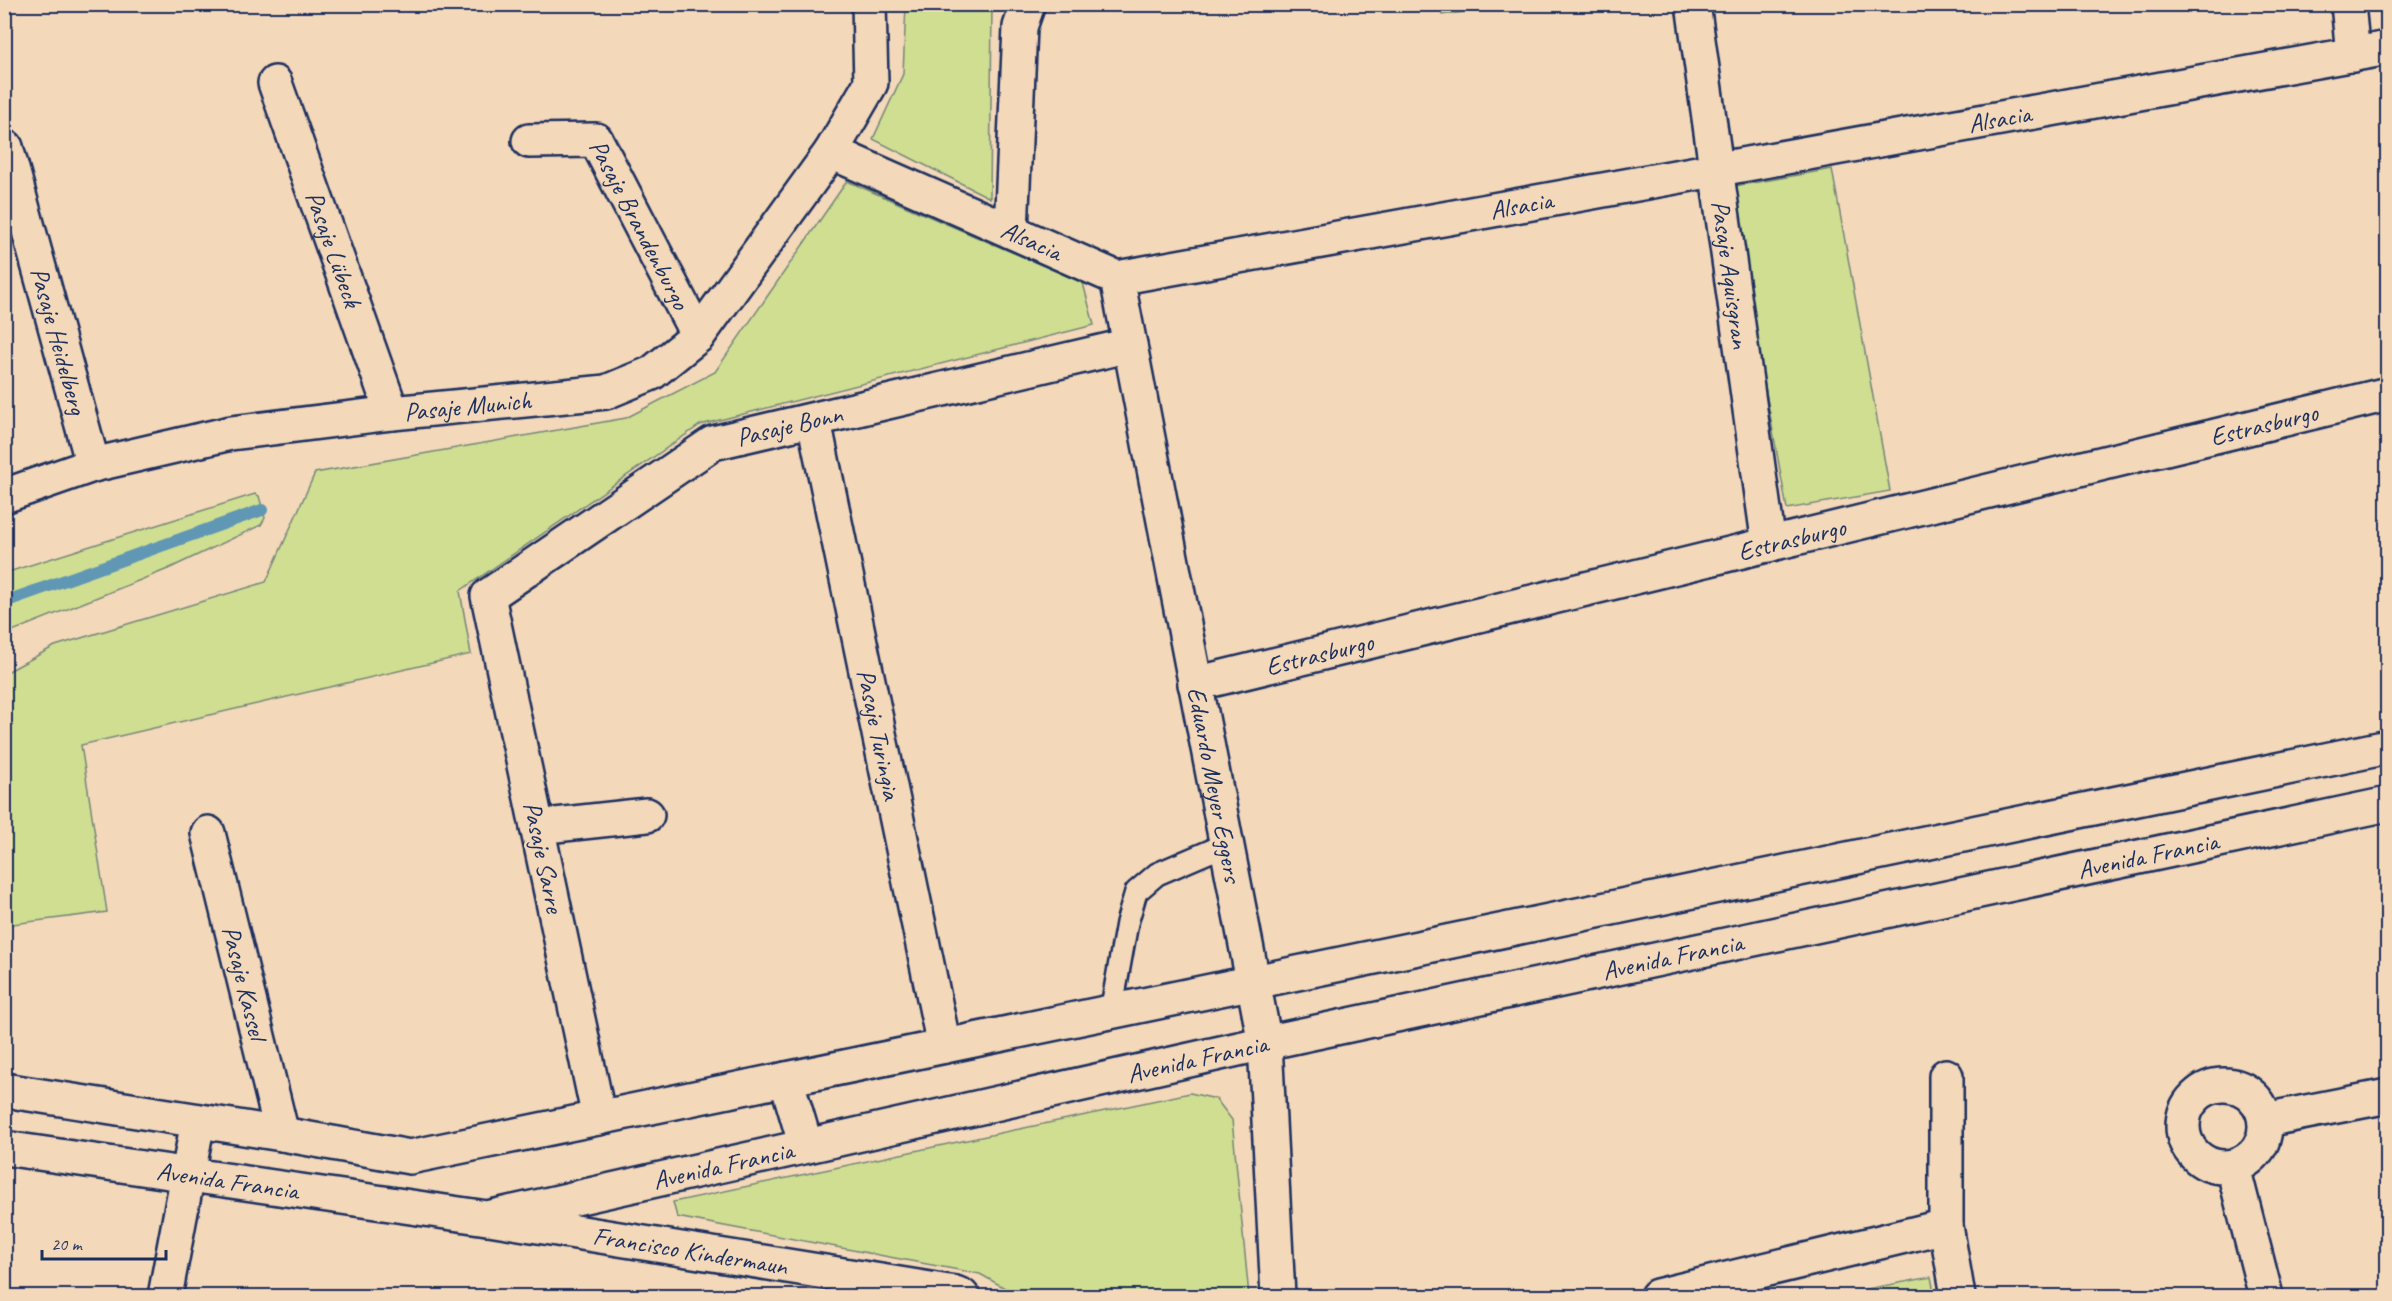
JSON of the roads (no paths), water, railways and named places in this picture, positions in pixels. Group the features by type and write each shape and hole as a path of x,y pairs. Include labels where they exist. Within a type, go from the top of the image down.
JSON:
{"street":[{"path":"831,152 871,83 869,4"},
{"path":"1011,231 1020,27 1028,4"},
{"name":"Pasaje Aquisgran","path":"1693,4 1769,545"},
{"path":"2348,4 2353,55"},
{"name":"Alsacia","path":"831,152 1117,278 2388,48"},
{"name":"Pasaje Lübeck","path":"275,83 392,413"},
{"name":"Pasaje Brandenburgo","path":"529,141 596,140 698,336"},
{"name":"Pasaje Heidelberg","path":"6,147 93,465"},
{"name":"Pasaje Munich","path":"4,496 93,465 231,433 392,413 606,392 652,373 698,336 831,152"},
{"name":"Eduardo Meyer Eggers","path":"1117,278 1265,1043 1278,1296"},
{"name":"Pasaje Bonn","path":"488,596 713,443 1130,345"},
{"name":"Estrasburgo","path":"1195,684 2388,394"},
{"name":"Pasaje Turingia","path":"814,421 944,1046"},
{"name":"Pasaje Sarre","path":"488,596 599,1118"},
{"name":"Avenida Francia","path":"4,1090 282,1134 410,1157 2388,747"},
{"name":"Avenida Francia","path":"4,1148 487,1218 1265,1043 2388,804"},
{"path":"537,827 646,814"},
{"name":"Pasaje Kassel","path":"208,833 282,1134"},
{"path":"1946,1076 1946,1226 1958,1296"},
{"path":"786,1079 806,1146"},
{"path":"2222,1085 2237,1087 2250,1094 2260,1106 2265,1120 2265,1132 2258,1150 2245,1162 2233,1167 2211,1165 2192,1153 2185,1139 2182,1124 2186,1109 2195,1097 2207,1088 2222,1085"},
{"path":"2265,1120 2388,1096"},
{"path":"165,1296 198,1121"},
{"path":"2233,1167 2266,1296"},
{"name":"Francisco Kindermaun","path":"487,1218 943,1291 962,1296"},
{"path":"1657,1296 1946,1226"}],"lane":[{"path":"1111,1012 1127,923 1136,892 1156,874 1227,844"}],"waterway":[{"path":"4,602 262,510"}]}
